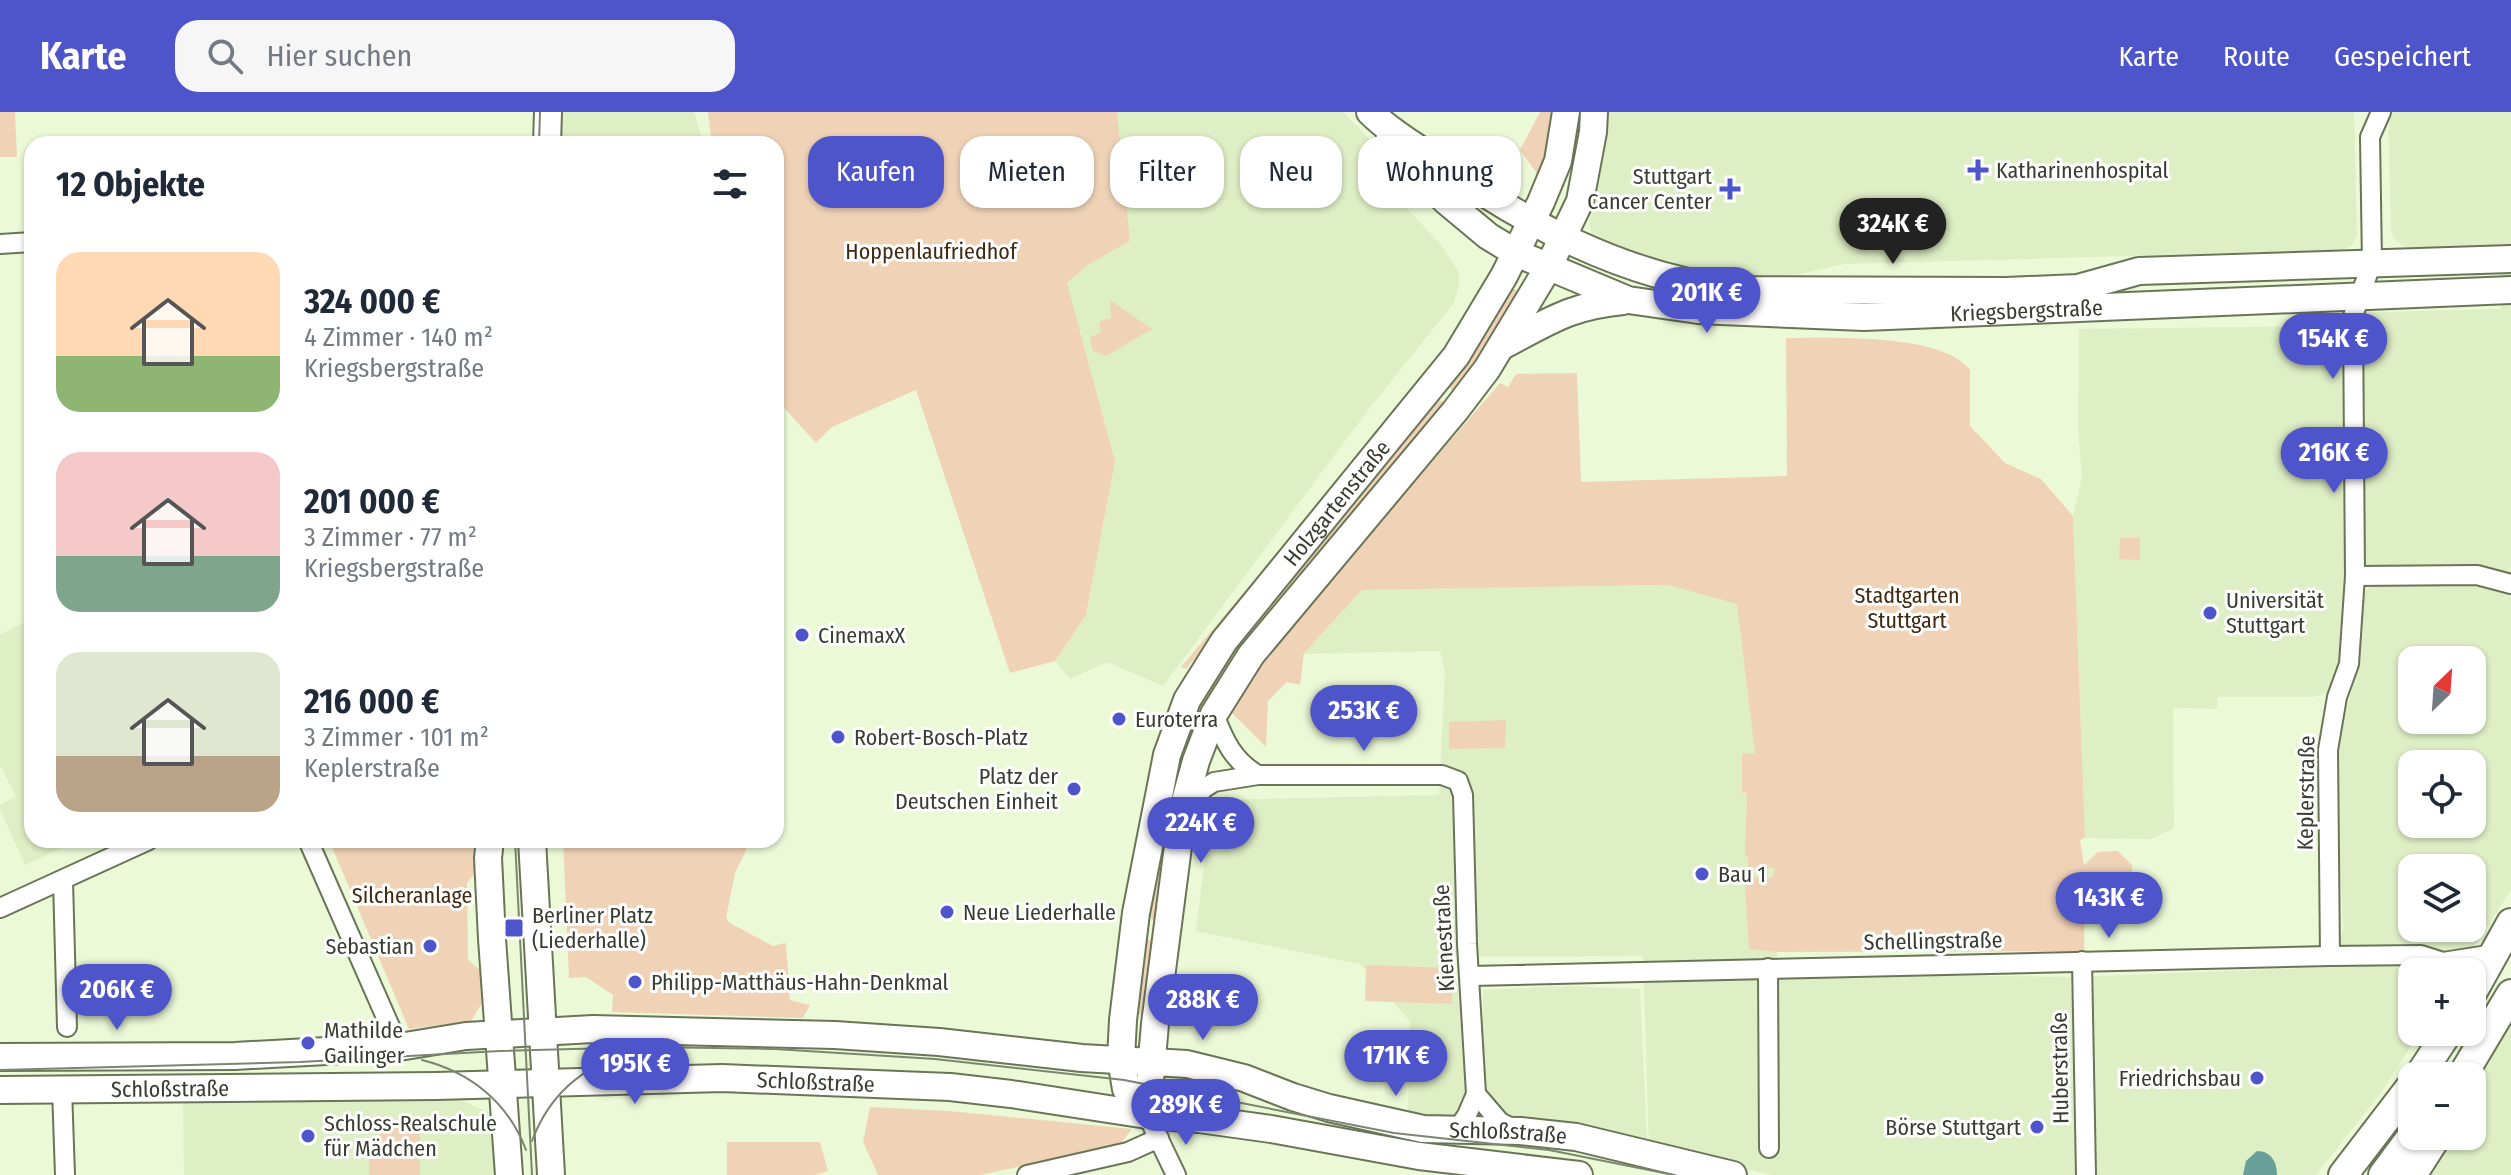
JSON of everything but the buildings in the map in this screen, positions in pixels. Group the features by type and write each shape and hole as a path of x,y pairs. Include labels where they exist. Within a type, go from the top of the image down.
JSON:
{"main road":[{"path":"531,112 531,136"},
{"path":"547,136 548,112"},
{"name":"Holzgartenstraße","path":"1121,1059 1136,913 1167,755 1187,700 1224,641 1428,393 1484,312 1532,222 1558,161 1566,112"},
{"name":"Holzgartenstraße","path":"1153,1127 1152,1061 1183,808 1214,714 1251,655 1455,411 1501,347 1548,268 1580,201 1594,112"},
{"name":"Kriegsbergstraße","path":"1377,120 1468,183 1563,239 1667,279 1735,290 2078,288 2139,271 2511,259"},
{"name":"Kriegsbergstraße","path":"1377,120 1400,155 1446,201 1488,236 1548,268 1628,300 1698,310 1864,317 2511,290"},
{"path":"1501,347 1568,311 1597,303 1628,300"},
{"path":"1428,393 1446,396 1455,411"},
{"path":"1187,700 1185,721 1192,726 1198,727 1214,714"},
{"path":"489,848 509,1175"},
{"path":"532,848 551,1175"},
{"path":"1136,913 1153,933 1159,931 1170,917"},
{"path":"2486,968 2511,923"},
{"path":"2470,1062 2511,994"},
{"name":"Schloßstraße","path":"0,1057 235,1056 399,1047 466,1036 666,1029 939,1042 1082,1058 1187,1064 1244,1078 1305,1101 1423,1129 1520,1131 1576,1137 1733,1175"},
{"path":"1121,1059 1126,1089 1153,1127"},
{"name":"Schloßstraße","path":"0,1090 503,1085 722,1078 950,1087 1011,1094 1153,1127 1199,1119 1271,1129 1479,1168 1579,1175"},
{"path":"2343,1175 2398,1103"},
{"path":"2383,1175 2402,1150"},
{"path":"2412,1175 2428,1150"}],"street":[{"name":"Keplerstraße","path":"2330,956 2328,750 2337,697 2349,664 2355,576 2353,316 2372,262 2370,137 2381,112"},
{"path":"0,244 24,242"},
{"path":"2355,576 2477,575 2511,584"},
{"path":"1214,714 1232,754 1258,775"},
{"path":"1183,808 1194,803 1203,789 1214,782 1258,775"},
{"name":"Kienestraße","path":"1258,775 1442,775 1458,781 1463,795 1467,944 1476,1094"},
{"path":"0,908 132,848"},
{"path":"312,848 399,1047"},
{"path":"63,881 67,1027"},
{"name":"Schellingstraße","path":"2479,958 2494,954"},
{"name":"Schellingstraße","path":"1471,976 2330,956 2421,955 2427,958"},
{"name":"Huberstraße","path":"2082,961 2086,1175"},
{"path":"1768,968 1769,1148"},
{"path":"62,1089 65,1175"},
{"path":"1457,1130 1476,1094"},
{"path":"1476,1094 1500,1122 1520,1131"},
{"path":"1027,1175 1128,1152 1153,1127 1176,1175"}],"shaded area":[{"path":"558,112 694,112 701,136 558,136"},
{"path":"1108,112 1343,112 1366,136 1358,136 1358,208 1406,208 1442,246 1459,273 1454,303 1368,410 1163,686 1107,662 1070,679 1055,661 1086,615 1115,461 1067,283 1088,265 1130,241 1124,208 1224,208 1224,136 1112,136"},
{"name":"Katharinenhospital","path":"1605,112 2354,112 2357,236 2352,245 2342,250 1843,264 1787,277 1756,279 1684,272 1600,243 1592,235 1589,223 1608,126"},
{"name":"Universität Stuttgart","path":"2388,112 2511,112 2511,591 2509,563 2508,573 2485,566 2344,567 2345,653 2332,691 2312,697 2218,697 2217,709 2173,708 2174,828 2152,839 2085,838 2073,516 2082,477 2078,429 2079,329 2330,326 2348,313 2501,309 2502,247 2418,250 2403,246 2393,237"},
{"path":"2484,584 2511,594 2511,890 2486,929 2486,854 2398,854 2398,942 2477,942 2467,958 2398,958 2398,1046 2411,1046 2382,1091 2316,1175 1772,1175 1649,1145 1643,956 1455,957 1467,1096 1454,1120 1408,1119 1410,1021 1360,964 1196,931 1212,800 1439,795 1445,670 1440,651 1303,654 1362,590 1668,585 1737,603 1755,750 1776,867 1772,878 1781,943 1777,952 1778,973 2073,977 2337,967 2343,927 2335,749 2358,668 2362,597 2368,588"},
{"path":"24,622 24,848 61,848 25,865 0,809 0,805 16,796 0,765 0,635"},
{"path":"1568,986 1640,989 1647,1144 1505,1113 1483,1094 1483,990"},
{"path":"2511,1018 2511,1175 2415,1175 2430,1150 2486,1150 2484,1062"},
{"name":"Schloss-Realschule für Mädchen","path":"183,1097 455,1098 488,1112 497,1123 501,1175 184,1175"}],"green space":[{"path":"0,112 15,112 17,157 0,157"},
{"name":"Hoppenlaufriedhof","path":"708,112 1117,112 1119,136 1110,136 1110,208 1127,208 1130,241 1088,265 1067,283 1115,461 1086,615 1055,661 1010,673 916,390 832,427 816,443 784,408 784,136 711,136"},
{"path":"1540,112 1552,112 1550,136 1538,175 1521,148"},
{"path":"1510,287 1521,292 1456,392 1444,384"},
{"path":"1110,300 1152,329 1106,356 1093,351 1090,338 1101,332 1099,322 1111,318"},
{"name":"Stadtgarten Stuttgart","path":"1786,338 1884,340 1936,349 1956,358 1970,370 1970,426 2005,463 2041,479 2073,516 2085,838 2080,840 2084,865 2098,852 2118,851 2132,865 2132,885 2119,899 2099,899 2085,886 2084,951 1777,952 1749,949 1745,884 1749,884 1748,877 1772,878 1775,868 1748,867 1745,856 1747,793 1742,793 1742,754 1755,753 1737,604 1668,585 1362,590 1304,653 1300,685 1287,682 1268,701 1266,747 1228,709 1254,667 1500,383 1508,387 1516,374 1577,373 1581,482 1787,476"},
{"path":"1434,400 1443,401 1445,407 1199,719 1192,716 1216,666"},
{"path":"1321,501 1325,503 1186,669 1181,667"},
{"path":"2120,538 2140,538 2140,560 2119,559"},
{"path":"1506,720 1505,748 1449,749 1449,722"},
{"path":"1172,769 1182,771 1155,922 1150,917"},
{"name":"Silcheranlage","path":"332,848 479,848 478,869 467,883 468,960 482,971 484,1000 471,1021 409,1029"},
{"path":"563,848 747,848 735,873 726,918 773,946 786,943 790,1000 810,1005 803,1018 612,1012 613,995 586,977 569,978"},
{"path":"1147,940 1155,940 1148,1016 1136,1014"},
{"path":"1366,965 1453,968 1452,1004 1365,1001"},
{"path":"870,1107 949,1111 1132,1129 1120,1144 981,1175 878,1175 863,1142"},
{"path":"379,1126 420,1126 420,1175 369,1175 369,1145 379,1145"},
{"path":"727,1142 820,1142 828,1171 815,1175 727,1175"}],"water":[{"path":"2257,1151 2272,1158 2277,1175 2243,1175 2246,1161"}],"tram line":[{"path":"539,136 540,112"},
{"path":"515,848 532,1175"},
{"path":"0,1070 300,1062 647,1047 775,1049 935,1059 1124,1080 1394,1133 1549,1150 1674,1175"},
{"path":"532,1141 548,1110 569,1085 596,1066 628,1053"},
{"path":"422,1060 456,1072 485,1092 509,1117 526,1150"}],"place":[{"name":"Katharinenhospital","path":"1978,170"},
{"name":"Stuttgart Cancer Center","path":"1730,189"},
{"name":"Universität Stuttgart","path":"2210,613"},
{"name":"CinemaxX","path":"802,635"},
{"name":"Euroterra","path":"1119,719"},
{"name":"Robert-Bosch-Platz","path":"838,737"},
{"name":"Platz der Deutschen Einheit","path":"1074,789"},
{"name":"Bau 1","path":"1702,874"},
{"name":"Neue Liederhalle","path":"947,912"},
{"name":"Berliner Platz (Liederhalle)","path":"514,928"},
{"name":"Sebastian","path":"430,946"},
{"name":"Philipp-Matthäus-Hahn-Denkmal","path":"635,982"},
{"name":"Mathilde Gailinger","path":"308,1043"},
{"name":"Friedrichsbau","path":"2257,1078"},
{"name":"Börse Stuttgart","path":"2037,1127"},
{"name":"Schloss-Realschule für Mädchen","path":"308,1136"}]}
